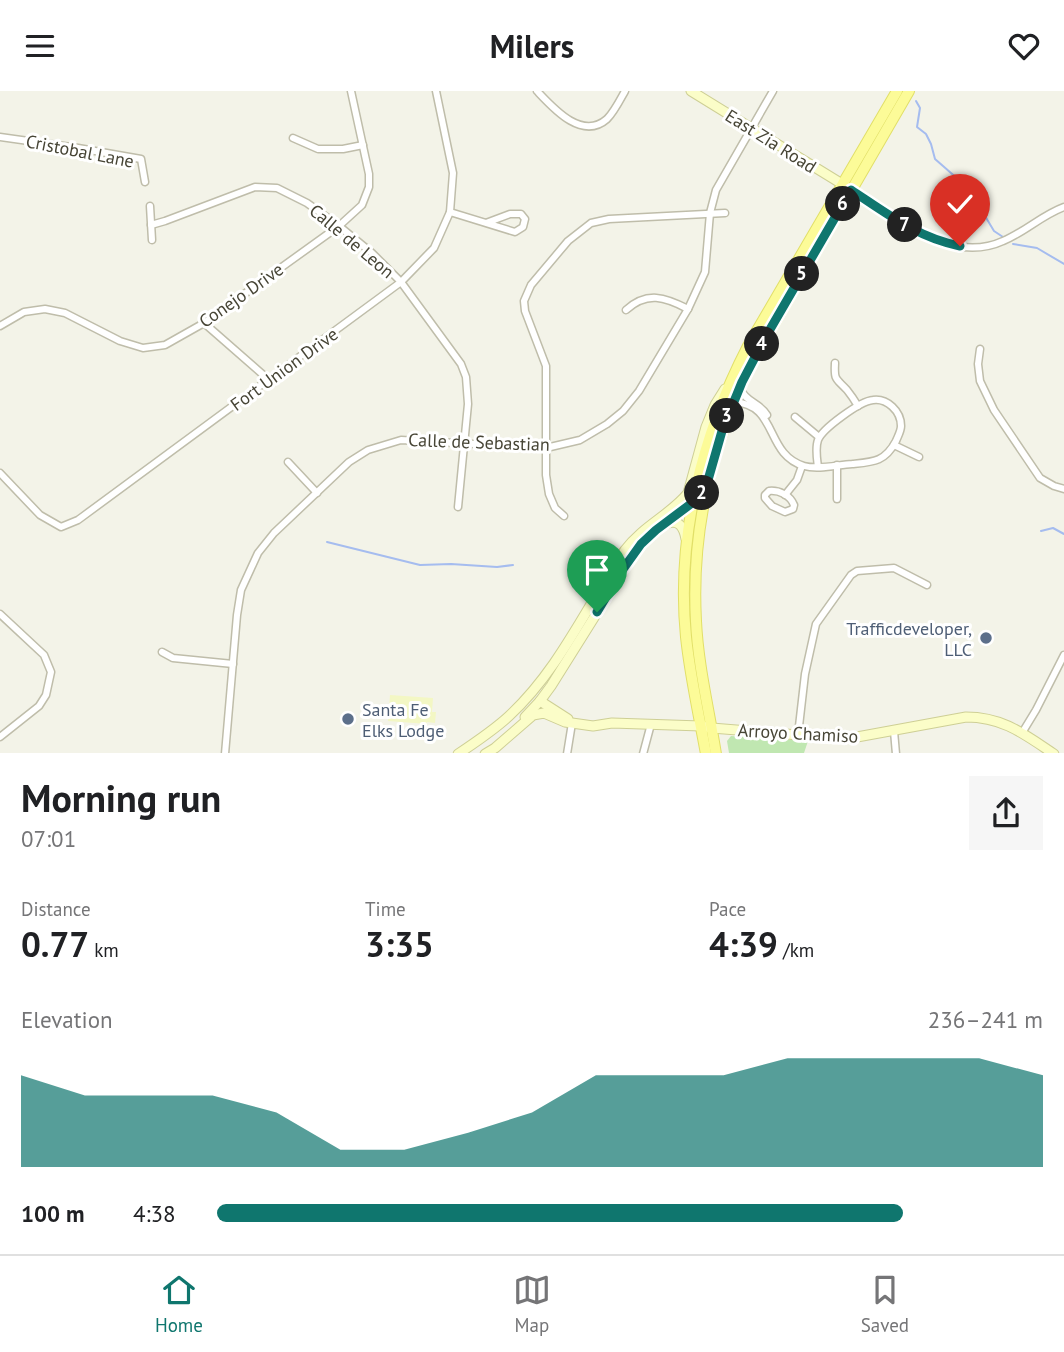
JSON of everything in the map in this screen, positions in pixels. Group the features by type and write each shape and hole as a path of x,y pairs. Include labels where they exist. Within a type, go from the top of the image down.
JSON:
{"main road":[{"path":"847,187 897,91"},
{"path":"716,753 700,661 695,613 700,520 719,440 733,402 758,350 826,223 909,91"},
{"path":"706,753 686,635 687,544 692,503 706,446 735,372 748,346 826,223"},
{"path":"733,402 730,393 748,346"}],"street":[{"name":"Conejo Drive","path":"0,326 24,312 45,309 65,313 120,341 143,348 165,345 204,323 339,226 362,205 369,187 369,174 351,91"},
{"name":"Fort Union Drive","path":"0,473 40,515 61,527 78,520 401,282 434,248 450,212 453,173 436,91"},
{"path":"537,91 551,106 571,121 585,127 598,125 608,118 625,91"},
{"name":"East Zia Road","path":"691,91 847,187"},
{"name":"Calle de Sebastian","path":"225,753 237,615 242,590 258,553 274,533 349,462 368,450 401,440 546,447 580,440 623,411 639,391 688,309 705,272 710,213 716,190 773,91"},
{"name":"Cristobal Lane","path":"0,137 141,159 145,182"},
{"path":"293,138 318,149 343,149 363,145"},
{"name":"Calle de Leon","path":"151,225 255,187 277,188 307,203 372,253 401,282 461,364 466,377 468,404 458,507"},
{"path":"847,187 917,232 943,242 968,247 1000,243 1045,215 1064,207"},
{"path":"150,206 152,240"},
{"path":"450,212 515,232 523,227 524,219 521,214 513,213 486,223"},
{"path":"564,516 555,508 549,494 546,475 546,366 525,310 524,301 531,285 568,241 591,223 608,219 725,213"},
{"path":"626,310 635,302 655,297 672,300 688,309"},
{"path":"204,323 269,380"},
{"path":"981,349 978,364 981,381 994,410 1040,478 1064,489"},
{"path":"835,363 836,380 858,406"},
{"path":"459,753 489,733 529,695 562,652 626,549 646,527 688,493 706,427 715,405 735,372"},
{"path":"740,387 744,397 765,411 776,442 783,452 802,465 818,467 880,459 894,445 900,432 901,425 895,409 877,400 867,402 831,425 819,437 818,467"},
{"path":"733,402 756,409 770,427"},
{"path":"795,418 819,437"},
{"path":"894,445 919,457"},
{"path":"288,462 317,493"},
{"path":"785,495 797,480 802,465"},
{"path":"837,465 837,499"},
{"path":"484,753 540,701 641,544 692,503 706,487"},
{"path":"656,530 670,522 677,522 684,529 687,544"},
{"path":"798,735 805,674 816,624 851,575 857,571 894,568 927,585"},
{"path":"0,614 44,655 51,672 46,695 39,706 0,737"},
{"path":"162,652 173,658 233,664"},
{"path":"1022,733 1064,655"},
{"path":"468,753 488,741 535,700 567,717 572,723 567,753"},
{"name":"Arroyo Chamiso","path":"485,753 537,714 547,713 565,722 593,726 605,723 701,726 835,738 857,737 973,717 1010,726 1052,753"},
{"path":"643,753 651,725"},
{"path":"894,731 897,753"}],"shaded area":[{"path":"731,736 808,741 804,753 729,753 727,741"}],"sand":[{"path":"390,695 433,698 432,712 436,712 435,723 388,721"}],"waterway":[{"path":"916,101 920,108 917,127 926,134 935,159 959,180 973,209 985,216 994,231 1003,237"},
{"path":"1013,244 1037,248 1064,264"},
{"path":"1041,531 1053,528 1064,534"},
{"path":"327,542 420,565 513,565"}],"place":[{"name":"Trafficdeveloper, LLC","path":"986,638"},
{"name":"Santa Fe Elks Lodge","path":"348,719"}],"route":[{"path":"597,612 641,544 699,497 706,487 722,431 742,382 851,190 917,232 960,246"}]}
